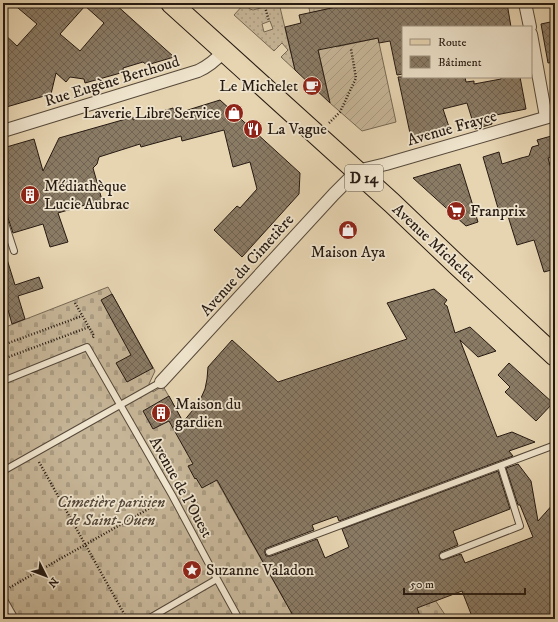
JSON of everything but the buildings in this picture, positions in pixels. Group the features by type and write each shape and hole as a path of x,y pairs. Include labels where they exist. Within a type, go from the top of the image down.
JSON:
{"main road":[{"name":"Avenue Michelet","path":"170,3 357,171 555,356"}],"street":[{"path":"525,3 530,26"},
{"path":"532,38 551,116"},
{"name":"Rue Eugène Berthoud","path":"4,130 198,71 215,61 224,51"},
{"name":"Avenue Frayce","path":"357,171 551,116"},
{"name":"Avenue du Cimetière","path":"162,382 334,194 357,171"}],"lane":[{"path":"3,217 14,251"},
{"path":"3,381 87,347"},
{"name":"Avenue de l'Ouest","path":"87,347 172,495 217,580 240,619"},
{"path":"3,471 162,382"},
{"path":"269,552 555,445"},
{"path":"443,556 520,526 501,466"},
{"path":"148,619 217,580"},
{"path":"3,598 16,619"}],"path":[{"path":"265,7 269,21"},
{"path":"318,136 340,112 356,78 350,49"},
{"path":"75,303 94,336 87,347"},
{"path":"3,345 82,316"},
{"path":"3,359 89,327"},
{"path":"34,454 126,619"},
{"path":"3,592 172,495"}],"green space":[{"path":"279,3 295,70 281,57 288,50 282,43 274,51 234,15 244,4 253,10","holes":["270,21 273,29 264,32 262,24"]},
{"path":"308,3 335,3 336,7 310,13"},
{"path":"333,36 336,47 378,38 396,122 362,131 330,103 316,40"},
{"name":"Cimetière parisien de Saint-Ouen","path":"108,287 155,371 149,384 153,392 163,386 295,619 3,619 3,328"},
{"path":"433,597 448,619 376,619"}],"place":[{"name":"Le Michelet","path":"312,86"},
{"name":"Laverie Libre Service","path":"234,113"},
{"name":"La Vague","path":"253,129"},
{"name":"Médiathèque Lucie Aubrac","path":"30,195"},
{"name":"Franprix","path":"456,211"},
{"name":"Maison Aya","path":"348,230"},
{"name":"Maison du gardien","path":"161,413"},
{"name":"Suzanne Valadon","path":"192,570"}]}
